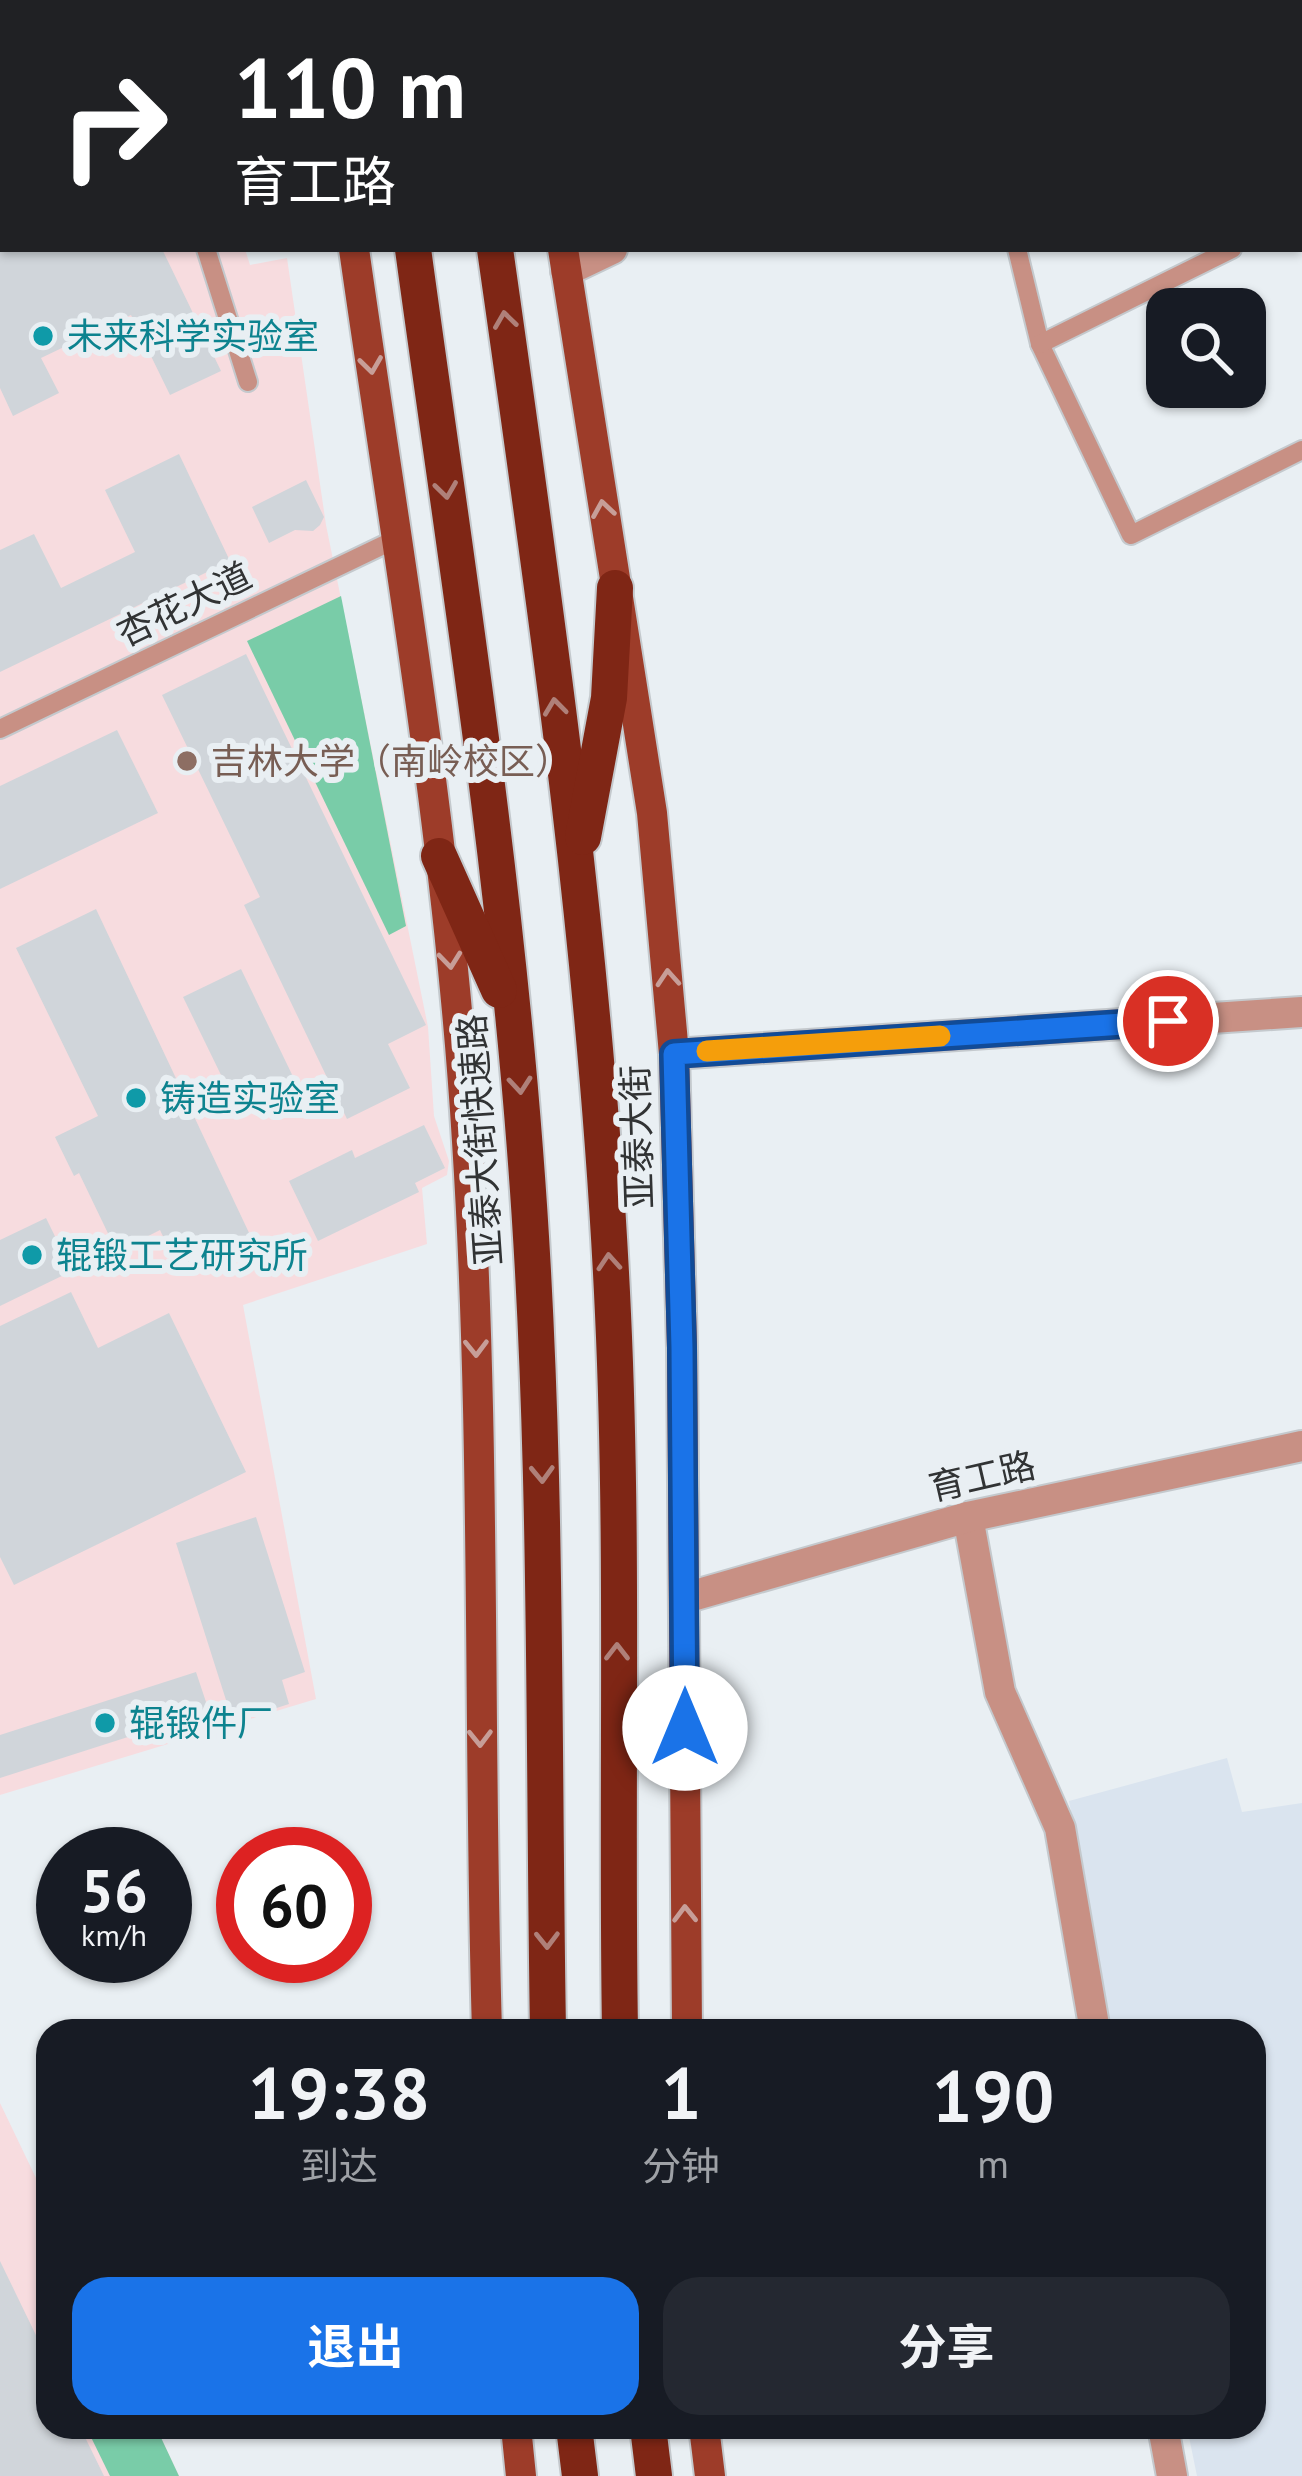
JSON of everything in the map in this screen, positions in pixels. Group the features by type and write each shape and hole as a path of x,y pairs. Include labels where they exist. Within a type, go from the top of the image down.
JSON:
{"highway":[{"name":"亚泰大街快速路","path":"412,252 487,784 514,1023 539,1378 548,2019"},
{"path":"495,252 576,876 602,1136 613,1315 620,2019"},
{"path":"576,876 609,698 615,588"},
{"path":"439,856 514,1023"},
{"path":"575,2439 580,2476"},
{"path":"649,2439 654,2476"}],"main road":[{"path":"354,252 439,856 467,1137 476,1317 481,1840 488,2019"},
{"name":"亚泰大街","path":"565,260 652,813 674,1054 685,1598 687,2019"},
{"path":"517,2439 521,2476"},
{"path":"705,2439 710,2476"}],"street":[{"path":"565,260 600,252"},
{"path":"674,1054 1302,1012"},
{"name":"育工路","path":"685,1598 968,1517 1302,1446"},
{"path":"968,1517 1000,1692 1060,1828 1093,2019"},
{"path":"1165,2439 1172,2476"}],"lane":[{"path":"207,252 248,382"},
{"path":"1018,252 1040,344 1132,535 1302,451"},
{"path":"1040,344 1226,252"},
{"name":"杏花大道","path":"0,729 396,539"}],"shaded area":[{"name":"吉林大学（南岭校区）","path":"0,252 246,252 250,265 287,258 326,525 428,1027 434,1116 449,1161 447,1175 422,1188 427,1244 243,1305 316,1699 0,1795"},
{"path":"1227,1758 1242,1812 1302,1803 1302,2476 1197,2476 1189,2439 1266,2439 1266,2019 1110,2019 1069,1801"},
{"path":"0,2103 36,2178 36,2439 162,2439 179,2476 0,2476"}],"green space":[{"path":"341,596 406,926 389,935 247,641"},
{"path":"92,2439 162,2439 179,2476 110,2476"}],"building":[{"name":"未来科学实验室","path":"0,252 163,252 221,371 170,395 131,315 41,358 59,393 13,416 0,388"},
{"path":"179,454 230,561 0,672 0,550 34,534 61,588 135,552 105,490"},
{"path":"306,480 324,517 320,525 313,531 295,530 269,543 252,507"},
{"path":"246,654 426,1025 388,1044 410,1088 347,1119 244,905 260,897 162,695"},
{"path":"117,730 158,813 0,889 0,786"},
{"name":"铸造实验室","path":"96,909 251,1237 180,1272 160,1230 117,1252 79,1173 74,1176 55,1137 98,1116 16,948"},
{"path":"241,969 299,1089 241,1116 183,997"},
{"path":"424,1125 445,1168 415,1183 419,1192 318,1241 289,1181 352,1150 355,1158"},
{"name":"辊锻工艺研究所","path":"46,1218 72,1271 0,1306 0,1240"},
{"path":"71,1292 98,1348 169,1313 246,1472 14,1585 0,1557 0,1326"},
{"path":"256,1517 305,1672 282,1680 289,1704 233,1722 176,1543"},
{"name":"辊锻件厂","path":"196,1672 209,1711 0,1778 0,1735"},
{"path":"0,2261 36,2335 36,2439 86,2439 104,2476 0,2476"}],"slow traffic":[{"path":"707,1051 940,1036"}],"place":[{"name":"未来科学实验室","path":"43,336"},
{"name":"吉林大学（南岭校区）","path":"187,761"},
{"name":"铸造实验室","path":"136,1098"},
{"name":"辊锻工艺研究所","path":"32,1255"},
{"name":"辊锻件厂","path":"105,1723"}],"route":[{"path":"685,1728 674,1054 1168,1021"}]}
